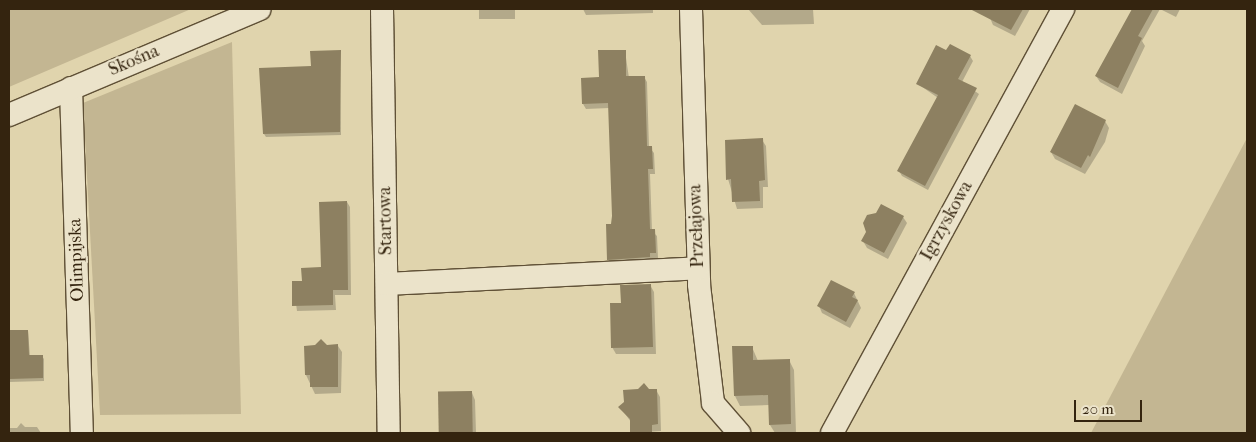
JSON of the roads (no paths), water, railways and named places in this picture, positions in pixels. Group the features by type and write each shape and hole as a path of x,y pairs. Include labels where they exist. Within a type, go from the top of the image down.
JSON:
{"street":[{"name":"Skośna","path":"9,115 260,9"},
{"name":"Startowa","path":"382,9 389,433"},
{"name":"Przełajowa","path":"691,9 698,268 713,403 739,433"},
{"name":"Igrzyskowa","path":"832,433 1063,9"},
{"name":"Olimpijska","path":"71,88 82,433"},
{"path":"388,284 698,268"}]}
